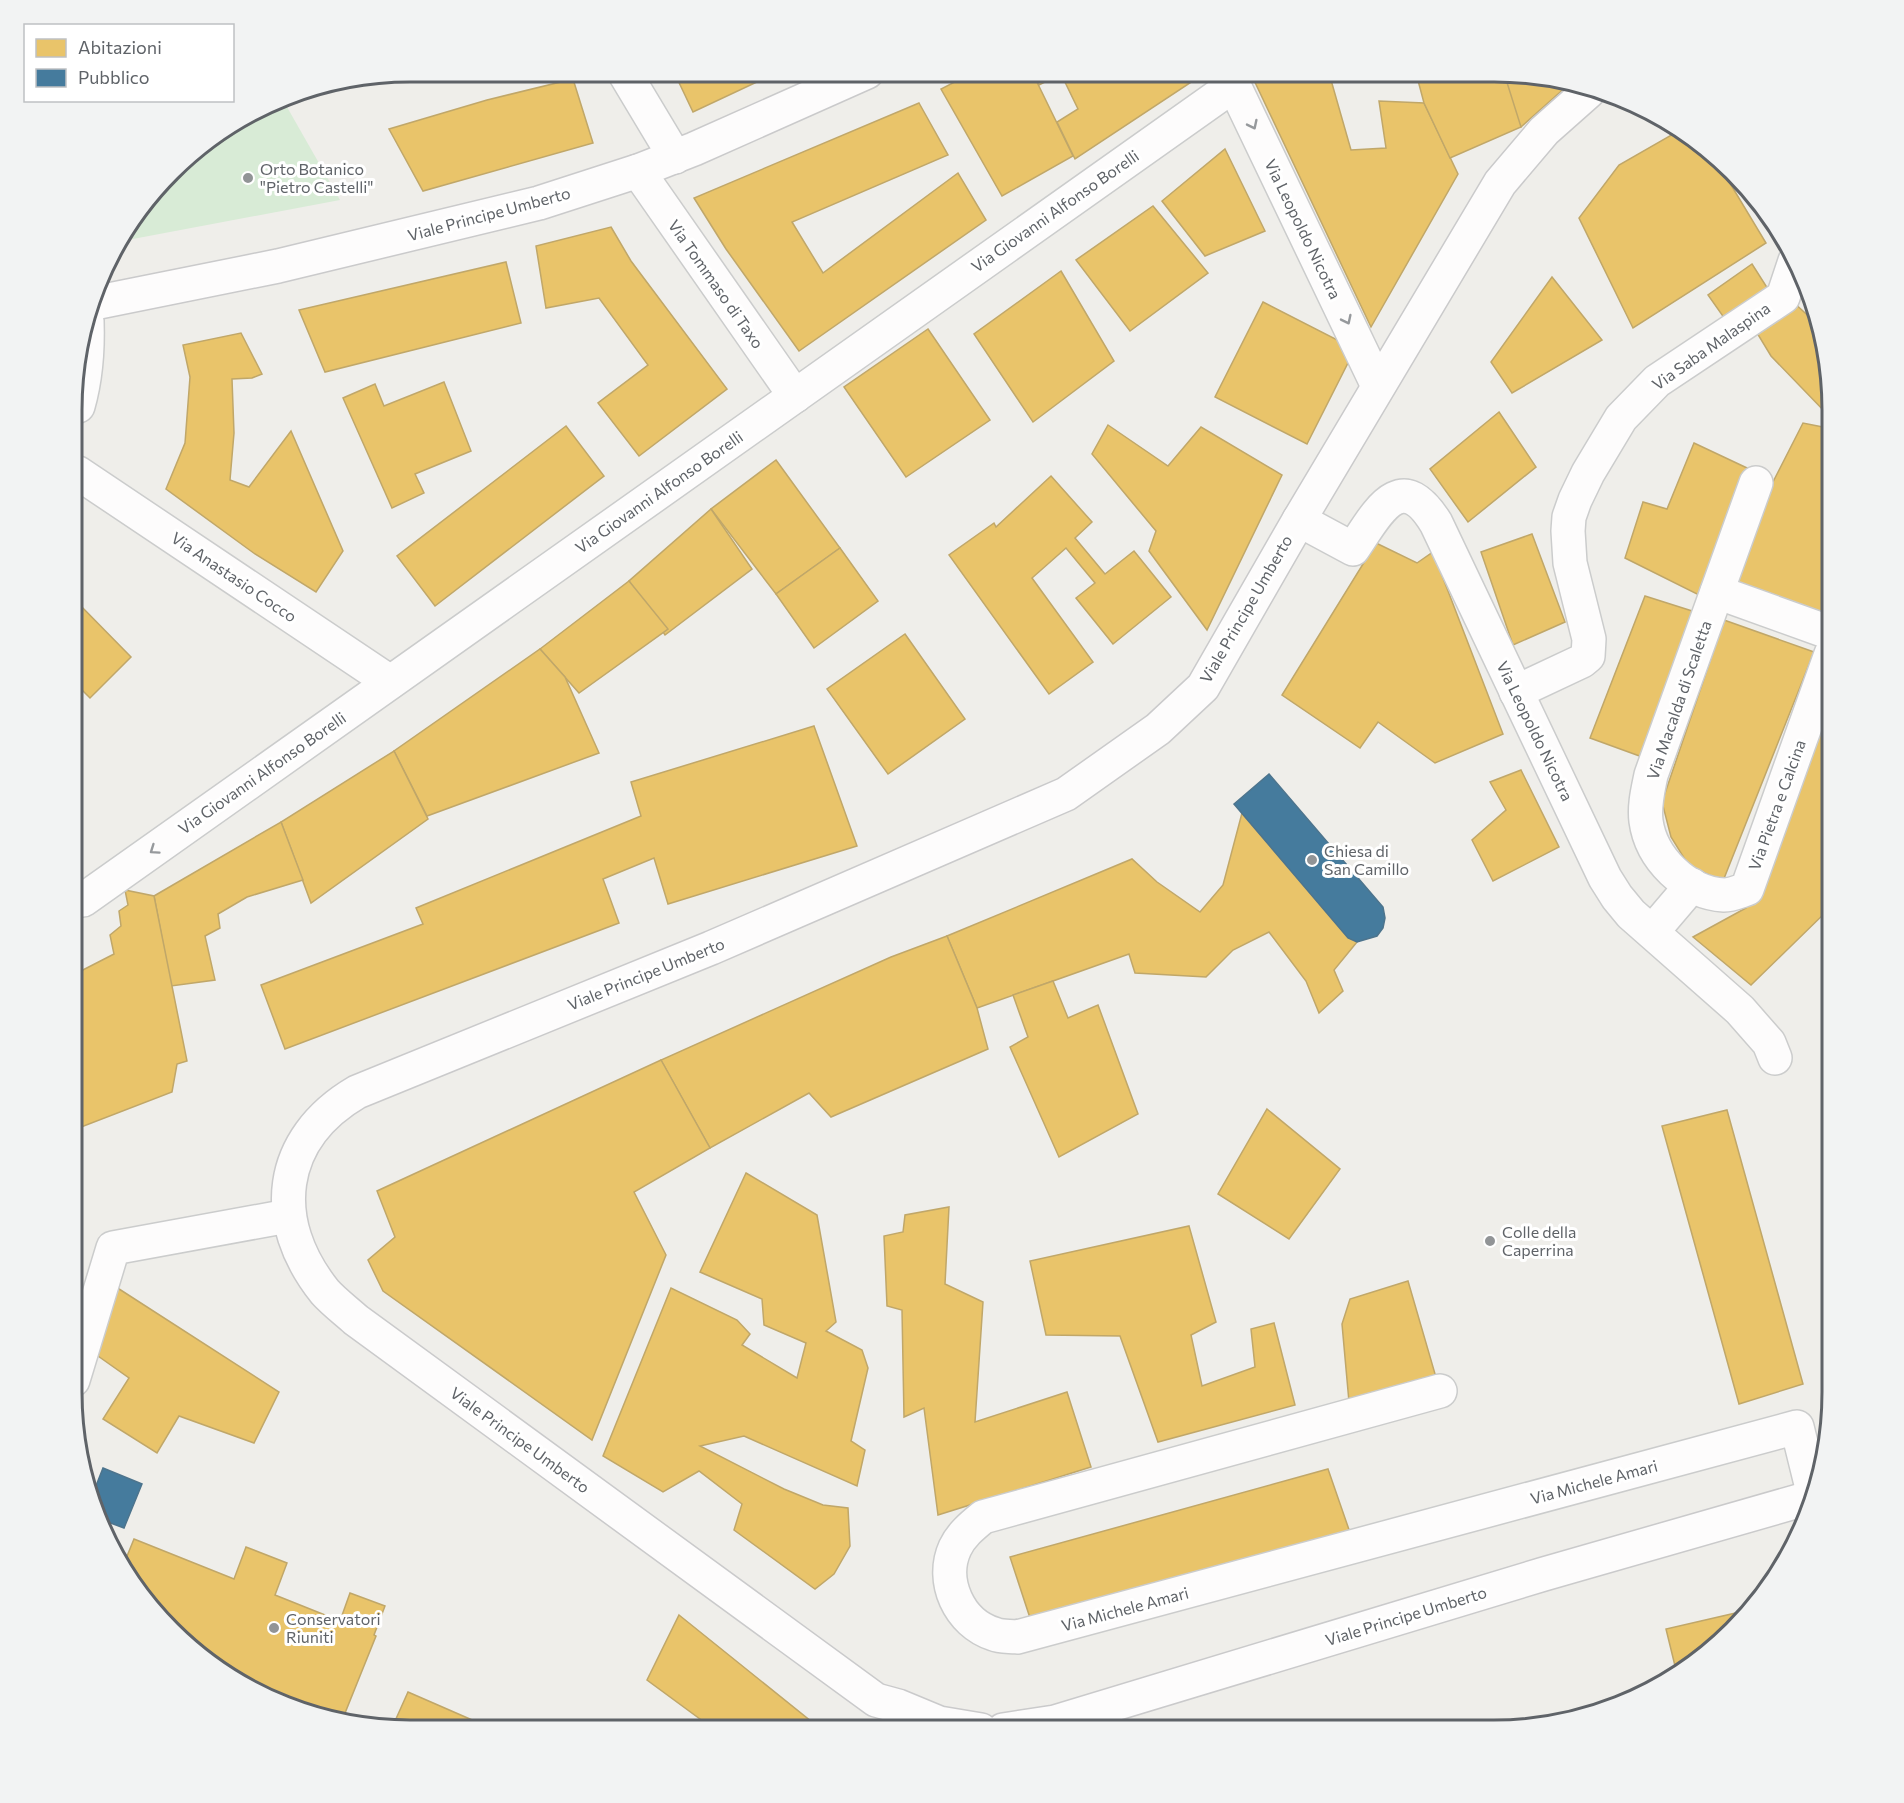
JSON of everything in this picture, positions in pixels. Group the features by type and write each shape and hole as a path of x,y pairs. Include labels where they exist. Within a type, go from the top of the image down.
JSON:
{"street":[{"path":"630,82 675,157"},
{"name":"Viale Principe Umberto","path":"101,302 278,266 539,203 675,157 844,82"},
{"name":"Via Giovanni Alfonso Borelli","path":"82,896 795,396 1227,82"},
{"name":"Via Leopoldo Nicotra","path":"1232,82 1378,386"},
{"name":"Viale Principe Umberto","path":"924,1720 897,1706 876,1700 356,1320 326,1292 307,1264 298,1247 288,1216 292,1172 303,1144 321,1118 357,1092 711,948 1066,794 1158,729 1203,687 1299,520 1500,183 1544,131 1584,96"},
{"name":"Via Tommaso di Taxo","path":"638,171 795,396"},
{"name":"Via Saba Malaspina","path":"1516,692 1582,662 1588,656 1589,639 1570,563 1568,531 1569,517 1575,501 1603,445 1621,418 1657,381 1783,297 1791,272"},
{"path":"83,389 87,356"},
{"name":"Via Anastasio Cocco","path":"82,476 390,682"},
{"name":"Via Macalda di Scaletta","path":"1747,889 1727,895 1712,893 1692,885 1674,873 1660,858 1650,838 1645,806 1651,775 1756,483"},
{"name":"Via Leopoldo Nicotra","path":"1299,520 1353,549 1380,509 1390,500 1402,496 1415,498 1426,507 1436,523 1605,878 1617,897 1631,914 1740,1010 1768,1043 1775,1058"},
{"path":"1717,592 1822,630"},
{"name":"Via Pietra e Calcina","path":"1747,889 1822,679"},
{"path":"1652,932 1692,885"},
{"path":"82,1350 113,1248 288,1216"},
{"name":"Via Michele Amari","path":"1440,1391 983,1517 967,1530 955,1547 950,1568 953,1594 963,1613 978,1628 995,1635 1017,1637 1797,1427 1810,1479"},
{"name":"Viale Principe Umberto","path":"1062,1720 1544,1574 1803,1500"}],"green space":[{"name":"Orto Botanico \"Pietro Castelli\"","path":"287,106 340,200 130,239 164,194 194,164 246,126"}],"building: Abitazioni":[{"path":"561,82 574,82 593,143 423,191 389,129 487,100"},
{"path":"679,82 757,82 693,112"},
{"path":"955,82 1037,82 1073,156 1002,196 941,89"},
{"path":"1065,82 1191,82 1075,159 1057,122 1078,109"},
{"path":"1255,82 1332,82 1351,150 1386,148 1379,101 1424,103 1458,174 1371,327"},
{"path":"1418,82 1494,82 1517,83 1528,105 1521,127 1450,158 1424,103"},
{"path":"1507,83 1562,90 1521,127"},
{"path":"919,103 948,155 792,222 823,273 958,173 986,220 799,351 726,249 694,198"},
{"path":"1671,135 1726,178 1766,243 1633,328 1579,218 1619,165"},
{"path":"1225,149 1265,231 1205,256 1162,201"},
{"path":"1153,206 1208,273 1130,331 1076,260"},
{"path":"611,227 631,261 727,389 639,456 598,403 648,365 599,298 546,308 536,246"},
{"path":"506,262 521,323 325,372 299,310"},
{"path":"1752,264 1768,289 1727,322 1708,295"},
{"path":"1061,271 1114,361 1033,422 974,334"},
{"path":"1552,277 1602,340 1512,393 1491,362"},
{"path":"1792,301 1807,315 1819,367 1822,409 1771,356 1754,328"},
{"path":"1263,302 1355,349 1307,444 1215,397"},
{"path":"928,329 990,420 906,477 844,387"},
{"path":"241,333 262,374 252,378 232,379 234,433 230,480 249,487 291,431 343,551 316,592 255,554 166,489 185,443 190,377 183,345"},
{"path":"444,382 471,451 415,474 424,493 392,508 343,398 375,384 384,406"},
{"path":"1499,412 1536,467 1468,522 1430,469"},
{"path":"1803,423 1822,427 1822,630 1717,592"},
{"path":"1108,425 1168,466 1201,427 1282,475 1207,630 1149,551 1156,531 1092,454"},
{"path":"566,426 604,476 435,606 397,556"},
{"path":"1694,443 1747,468 1703,597 1625,558 1643,502 1667,509"},
{"path":"776,460 840,548 776,594 711,509"},
{"path":"1051,476 1092,522 1075,538 1105,574 1134,551 1171,597 1113,644 1076,598 1095,583 1066,548 1032,578 1093,662 1049,694 949,555 994,523 996,527"},
{"path":"711,509 752,569 665,635 629,581"},
{"path":"1532,534 1565,622 1513,645 1481,552"},
{"path":"1376,543 1417,563 1433,552 1503,734 1435,763 1378,722 1360,748 1282,695"},
{"path":"840,548 878,601 814,648 776,594"},
{"path":"629,581 668,629 579,693 540,649"},
{"path":"1645,596 1708,616 1656,762 1590,738"},
{"path":"82,607 131,657 90,698 82,690"},
{"path":"1724,620 1814,652 1723,881 1689,866 1671,837 1662,802"},
{"path":"905,634 965,719 888,774 827,689"},
{"path":"540,649 565,677 599,753 427,816 394,751"},
{"path":"1822,679 1822,916 1751,985 1693,937 1746,908 1747,889"},
{"path":"814,726 857,846 668,904 654,858 603,879 619,923 285,1049 261,985 423,924 416,908 641,816 631,782"},
{"path":"394,751 428,819 311,903 281,822"},
{"path":"1521,770 1559,847 1493,881 1472,840 1506,810 1490,782"},
{"path":"1242,813 1357,942 1334,970 1343,991 1319,1013 1306,981 1269,932 1233,950 1206,977 1135,973 1129,954 977,1008 947,936 1132,859 1157,882 1200,912 1223,885"},
{"path":"281,822 303,880 247,897 218,914 220,928 205,936 215,980 171,986 154,896"},
{"path":"125,890 154,896 187,1061 177,1064 172,1092 82,1127 82,970 114,954 110,935 121,926 119,911 128,905"},
{"path":"947,936 977,1008 988,1049 831,1117 809,1093 710,1148 661,1060 891,957"},
{"path":"1053,981 1068,1018 1098,1005 1138,1114 1059,1157 1010,1047 1028,1037 1013,995"},
{"path":"661,1060 710,1148 634,1192 666,1255 592,1440 383,1291 368,1260 395,1237 377,1191"},
{"path":"1267,1109 1340,1169 1289,1239 1218,1194"},
{"path":"1727,1110 1803,1384 1739,1404 1662,1126"},
{"path":"746,1173 817,1215 836,1322 826,1331 862,1350 868,1368 851,1441 865,1450 857,1486 744,1436 700,1446 784,1489 823,1505 848,1508 850,1546 834,1574 815,1589 734,1530 742,1504 699,1471 663,1492 603,1456 671,1288 737,1320 750,1334 742,1345 797,1378 806,1343 764,1325 762,1299 700,1272"},
{"path":"949,1207 945,1284 983,1302 975,1422 1067,1392 1091,1467 938,1515 924,1408 904,1417 902,1310 887,1306 884,1236 903,1232 905,1215"},
{"path":"1189,1226 1216,1322 1191,1335 1202,1386 1255,1367 1251,1329 1274,1323 1295,1405 1158,1442 1120,1336 1046,1335 1030,1261"},
{"path":"1408,1281 1440,1391 1349,1402 1342,1324 1350,1299"},
{"path":"116,1287 279,1392 254,1443 179,1416 157,1453 103,1419 129,1378 98,1356"},
{"path":"1328,1469 1355,1547 1035,1633 1010,1557"},
{"name":"Conservatori Riuniti","path":"134,1539 234,1579 246,1547 287,1563 275,1595 340,1621 350,1593 385,1606 374,1635 376,1636 345,1714 305,1703 265,1687 211,1653 178,1625 150,1592 126,1558"},
{"path":"1737,1613 1710,1639 1675,1666 1666,1629"},
{"path":"679,1615 810,1720 701,1720 647,1680"},
{"path":"408,1692 472,1720 410,1720 395,1720"}],"building: Pubblico":[{"name":"Chiesa di San Camillo","path":"1269,774 1383,907 1385,918 1383,928 1377,936 1357,942 1348,938 1234,804"},
{"path":"103,1468 142,1484 124,1528 109,1522 96,1485"}],"place":[{"name":"Orto Botanico \"Pietro Castelli\"","path":"248,178"},
{"name":"Chiesa di San Camillo","path":"1312,860"},
{"name":"Colle della Caperrina","path":"1490,1241"},
{"name":"Conservatori Riuniti","path":"274,1628"}]}
